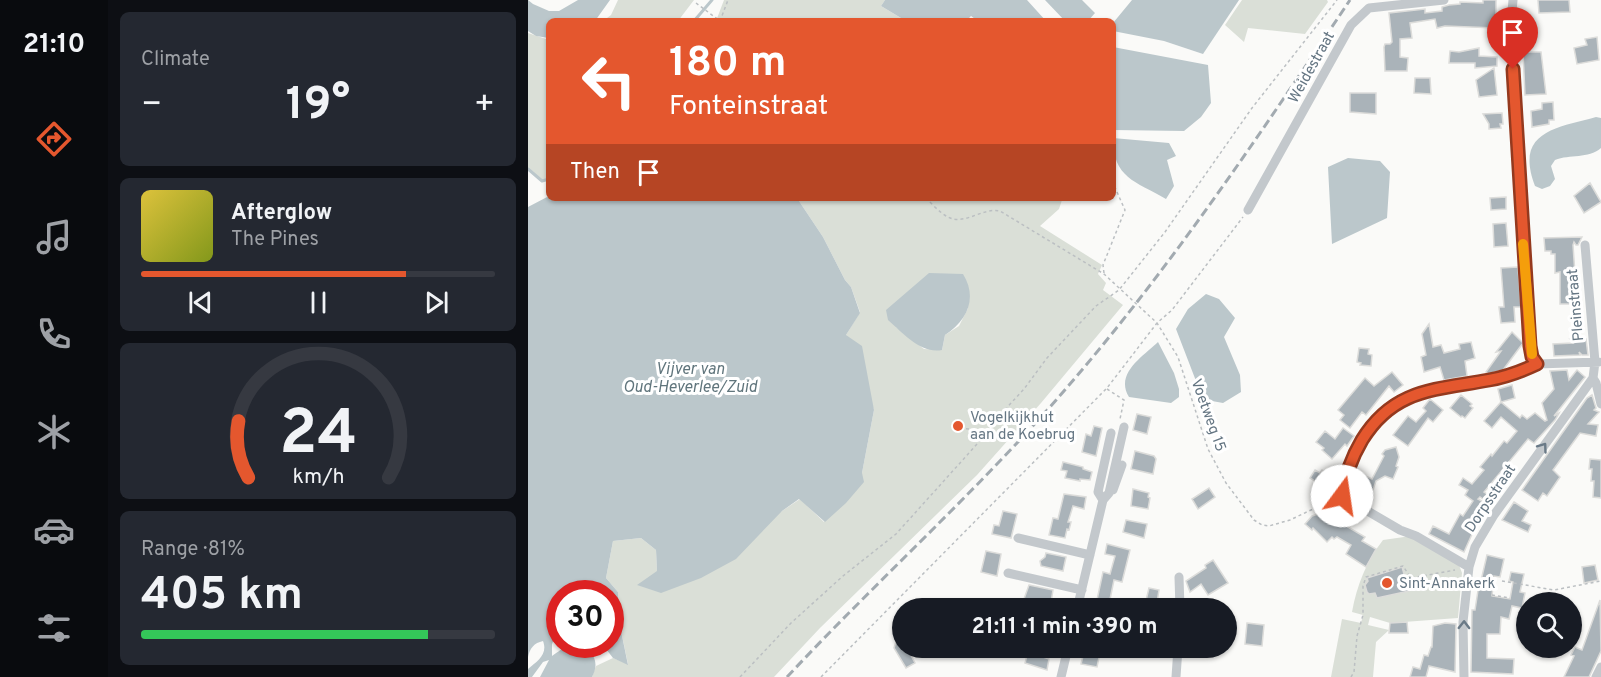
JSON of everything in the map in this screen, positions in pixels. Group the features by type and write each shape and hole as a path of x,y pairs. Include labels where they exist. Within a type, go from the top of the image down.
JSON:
{"street":[{"name":"Weidestraat","path":"1248,210 1351,25 1369,9 1444,0"},
{"path":"1513,0 1511,42 1530,346 1532,357 1537,364"},
{"name":"Pleinstraat","path":"1585,245 1598,362"},
{"path":"1469,570 1416,536 1400,530 1342,496 1344,479 1356,449 1371,424 1396,403 1430,389 1491,380 1515,374 1537,364 1598,362"},
{"name":"Dorpsstraat","path":"1464,677 1463,622 1469,570 1475,548 1494,515 1593,378 1598,362"},
{"path":"1593,378 1601,404"},
{"path":"1080,598 1124,427"},
{"path":"1106,496 1098,492 1111,433"},
{"path":"1106,496 1115,490 1122,465"},
{"path":"1018,538 1090,555"},
{"path":"1008,573 1082,590"},
{"path":"1179,577 1180,598"},
{"path":"1061,677 1066,658"},
{"path":"1176,677 1177,658"},
{"path":"1596,677 1601,667"}],"path":[{"path":"721,18 728,0"},
{"path":"740,677 791,622 843,576 896,534 987,433 986,431 1024,389 1047,358 1096,306 1119,290 1165,232 1252,108 1337,0"},
{"path":"696,3 715,18"},
{"path":"1104,274 1103,265 1125,210 1116,190"},
{"name":"Voetweg 15","path":"929,201 948,217 957,220 992,209 1000,211 1104,274 1157,323 1178,357 1208,449 1226,483 1254,520 1269,526 1342,496"},
{"path":"820,677 1107,388 1157,323 1172,310 1248,210"},
{"path":"960,428 986,431"},
{"path":"1351,677 1354,672 1356,636 1363,615 1363,586 1366,577 1403,566 1411,578"},
{"path":"1406,579 1469,570"},
{"path":"1502,580 1554,590 1601,581"},
{"path":"1492,595 1510,598"}],"shaded area":[{"path":"618,0 694,0 680,18 607,18 611,15"},
{"path":"724,0 885,0 881,6 901,18 717,18"},
{"path":"1242,0 1327,0 1328,2 1305,34 1248,28 1244,42 1225,25"},
{"path":"528,33 546,39 546,180 542,181 528,169"},
{"path":"799,201 1062,201 1059,209 1040,226 1102,265 1098,274 1106,283 1103,290 1123,305 977,475 820,628 774,677 592,677 596,666 613,658 628,664 624,645 624,580 606,578 613,541 641,538 656,550 657,571 782,511 800,499 824,522 862,473 874,410 846,335 860,312 851,287 845,280 823,237","holes":["968,308 959,326 945,335 942,350 924,349 896,327"]},
{"path":"1411,536 1459,565 1462,573 1458,618 1390,623 1370,617 1368,625 1389,630 1376,642 1373,677 1331,677 1342,619 1361,623 1363,615 1352,612 1367,565 1383,540"}],"water":[{"path":"528,0 549,11 559,11 578,0 610,0 597,18 546,18 546,38 536,36 528,31"},
{"path":"885,0 1027,0 1043,18 974,18 971,16 969,18 901,18 881,6"},
{"path":"1045,0 1082,0 1095,13 1091,18 1062,18"},
{"path":"1132,0 1239,0 1203,54 1164,41 1116,32 1116,19"},
{"path":"1116,48 1208,65 1211,103 1201,117 1184,131 1116,130"},
{"path":"1596,117 1601,118 1601,148 1590,154 1555,160 1551,166 1555,179 1550,186 1542,189 1535,186 1530,168 1530,154 1535,143 1554,129"},
{"path":"1116,138 1169,143 1176,156 1167,160 1174,186 1166,199 1128,177 1117,162"},
{"path":"1348,158 1380,161 1390,172 1387,218 1332,244 1328,167"},
{"name":"Vijver van Oud-Heverlee/Zuid","path":"546,198 546,201 799,201 823,237 845,280 851,287 860,313 846,335 862,346 874,410 862,473 864,482 825,522 799,499 782,511 736,559 701,578 661,593 637,585 657,571 656,550 641,538 613,541 606,578 608,580 546,580 546,658 594,658 595,669 592,677 540,677 549,660 543,662 532,677 528,677 528,669 543,653 543,641 531,649 528,657 528,207"},
{"path":"929,273 963,274 970,292 968,308 959,323 945,335 942,350 927,349 913,342 888,320 886,310"},
{"path":"1206,294 1219,299 1235,318 1224,337 1240,375 1241,392 1223,403 1212,401 1201,394 1176,329 1188,309"},
{"path":"1158,342 1174,373 1179,389 1179,397 1171,403 1129,397 1125,388 1125,380 1133,365"},
{"name":"Vijver van Oud-Heverlee/Zuid","path":"624,645 628,665 613,658 624,658"}],"building":[{"path":"1483,0 1496,0 1496,28 1445,26 1437,28 1435,19 1410,23 1412,38 1400,39 1400,57 1408,58 1407,71 1385,71 1384,47 1385,44 1392,42 1389,13 1425,9 1425,13 1442,11 1442,7 1460,4 1460,2 1483,3"},
{"path":"1538,0 1569,0 1570,12 1539,13"},
{"path":"1597,37 1599,60 1577,64 1574,48 1587,45 1585,39"},
{"path":"1479,48 1479,56 1497,57 1497,66 1475,68 1475,63 1449,63 1450,51 1459,52"},
{"path":"1523,52 1541,52 1546,94 1525,95"},
{"path":"1494,68 1497,95 1479,97 1476,80"},
{"path":"1415,78 1430,78 1431,94 1414,93"},
{"path":"1350,93 1376,93 1376,114 1350,112"},
{"path":"1553,102 1554,120 1549,120 1549,124 1532,127 1531,111 1542,109 1542,103"},
{"path":"1502,113 1501,128 1489,129 1489,124 1483,114"},
{"path":"1590,183 1601,202 1584,213 1574,196"},
{"path":"1506,197 1506,209 1491,210 1490,198"},
{"path":"1506,223 1508,246 1494,247 1493,224"},
{"path":"1582,237 1578,245 1574,242 1573,245 1577,304 1560,304 1560,272 1555,273 1555,254 1545,251 1544,238"},
{"path":"1518,267 1521,307 1514,307 1515,322 1501,323 1499,307 1504,307 1501,268"},
{"path":"1429,324 1433,347 1441,345 1444,353 1460,349 1459,344 1471,342 1475,358 1465,361 1467,376 1444,380 1440,367 1424,372 1421,357 1426,355 1422,334"},
{"path":"1512,332 1523,343 1503,370 1488,374 1486,372 1501,351 1496,352"},
{"path":"1570,339 1586,339 1588,355 1582,355 1579,352 1580,355 1554,356 1553,344 1573,343"},
{"path":"1359,348 1369,349 1368,354 1372,355 1371,366 1360,365 1361,363 1357,362"},
{"path":"1567,370 1569,380 1577,370 1585,377 1554,416 1559,413 1555,420 1534,443 1528,439 1484,492 1487,494 1483,499 1480,497 1478,499 1489,505 1477,523 1464,552 1429,534 1433,526 1449,534 1460,514 1463,516 1473,501 1465,495 1468,490 1459,485 1463,478 1472,484 1484,470 1480,467 1491,454 1492,456 1504,441 1507,443 1517,431 1501,417 1492,428 1484,421 1501,402 1520,418 1522,415 1527,419 1535,413 1545,421 1547,420 1542,403 1554,389 1550,371"},
{"path":"1392,372 1403,385 1394,392 1389,386 1366,415 1362,412 1350,428 1340,420 1344,415 1338,410 1365,378 1374,386"},
{"path":"1512,385 1515,398 1501,402 1498,389"},
{"path":"1461,395 1472,404 1470,406 1473,408 1465,418 1450,408"},
{"path":"1592,395 1596,408 1594,410 1599,412 1588,424 1598,425 1596,436 1580,433 1553,470 1560,477 1547,496 1543,493 1538,501 1522,490 1587,398"},
{"path":"1430,399 1443,410 1433,422 1428,418 1408,446 1393,435 1408,416 1416,422 1426,411 1423,408"},
{"path":"1137,414 1151,417 1147,434 1133,430"},
{"path":"1094,426 1102,428 1096,456 1082,452 1086,434 1091,436"},
{"path":"1343,428 1354,436 1347,446 1345,444 1332,459 1316,442 1325,431 1335,439"},
{"path":"1396,447 1399,457 1393,479 1385,476 1376,481 1373,490 1365,486 1363,491 1355,487 1361,474 1372,479 1385,450"},
{"path":"1135,451 1154,456 1156,459 1153,474 1131,469"},
{"path":"1590,459 1601,460 1601,498 1593,497 1594,481 1591,481"},
{"path":"1063,462 1092,472 1090,480 1065,478 1067,471 1061,470"},
{"path":"1315,470 1320,473 1322,470 1333,477 1326,488 1310,478"},
{"path":"1209,488 1215,497 1198,509 1192,499"},
{"path":"1133,489 1149,493 1148,509 1131,506"},
{"path":"1064,494 1086,497 1084,509 1073,506 1068,522 1071,522 1069,530 1067,529 1065,538 1049,535 1053,518 1058,519"},
{"path":"1514,502 1528,511 1522,521 1531,525 1528,532 1502,520"},
{"path":"1324,508 1334,513 1346,526 1365,537 1362,541 1376,549 1366,567 1346,554 1351,545 1337,537 1334,539 1332,537 1327,542 1313,528 1312,530 1305,524"},
{"path":"1003,511 1017,514 1011,538 992,534 994,525 999,526"},
{"path":"1126,520 1147,524 1144,538 1123,532"},
{"path":"1107,544 1130,550 1122,582 1114,580 1110,598 1097,598 1103,572 1110,574 1115,556 1105,554"},
{"path":"986,551 1001,554 997,576 981,572"},
{"path":"1046,553 1066,557 1063,571 1041,566 1040,561"},
{"path":"1487,555 1504,559 1500,577 1494,576 1492,596 1510,599 1513,582 1509,581 1511,572 1524,574 1520,592 1516,592 1516,607 1512,606 1509,619 1501,617 1500,634 1487,634 1487,658 1514,659 1513,674 1471,672 1472,610 1475,610"},
{"path":"1213,560 1228,583 1208,595 1201,584 1190,592 1186,581 1206,568 1205,565"},
{"path":"1595,565 1598,580 1584,583 1582,567"},
{"name":"Sint-Annakerk","path":"1402,567 1409,591 1377,598 1375,593 1367,592 1365,585 1367,578"},
{"path":"1029,585 1053,590 1052,598 1024,598"},
{"path":"1149,588 1159,590 1158,598 1147,598"},
{"path":"1600,600 1601,651 1589,677 1564,677 1573,658 1582,658 1582,650"},
{"path":"1407,622 1408,633 1389,633 1390,623"},
{"path":"1247,623 1264,625 1262,646 1245,644"},
{"path":"1445,623 1456,624 1455,672 1429,666 1426,677 1410,677 1413,667 1420,669 1424,655 1428,656 1432,647 1433,626"},
{"path":"900,658 912,658 915,663 906,668"},
{"path":"1026,658 1049,659 1047,670 1025,663"},
{"path":"1082,658 1099,658 1097,667 1081,664"}],"waterway":[{"path":"697,18 712,0"},
{"path":"528,169 542,181 546,180"}],"railway":[{"path":"787,677 985,476 1091,360 1207,209 1350,0"}],"slow traffic":[{"path":"1523,244 1532,354"}],"place":[{"name":"Vogelkijkhut aan de Koebrug","path":"958,426"},
{"name":"Sint-Annakerk","path":"1387,583"}],"route":[{"path":"1342,496 1344,479 1356,449 1371,424 1396,403 1430,389 1491,380 1515,374 1537,364 1532,357 1530,346 1513,69"}]}
